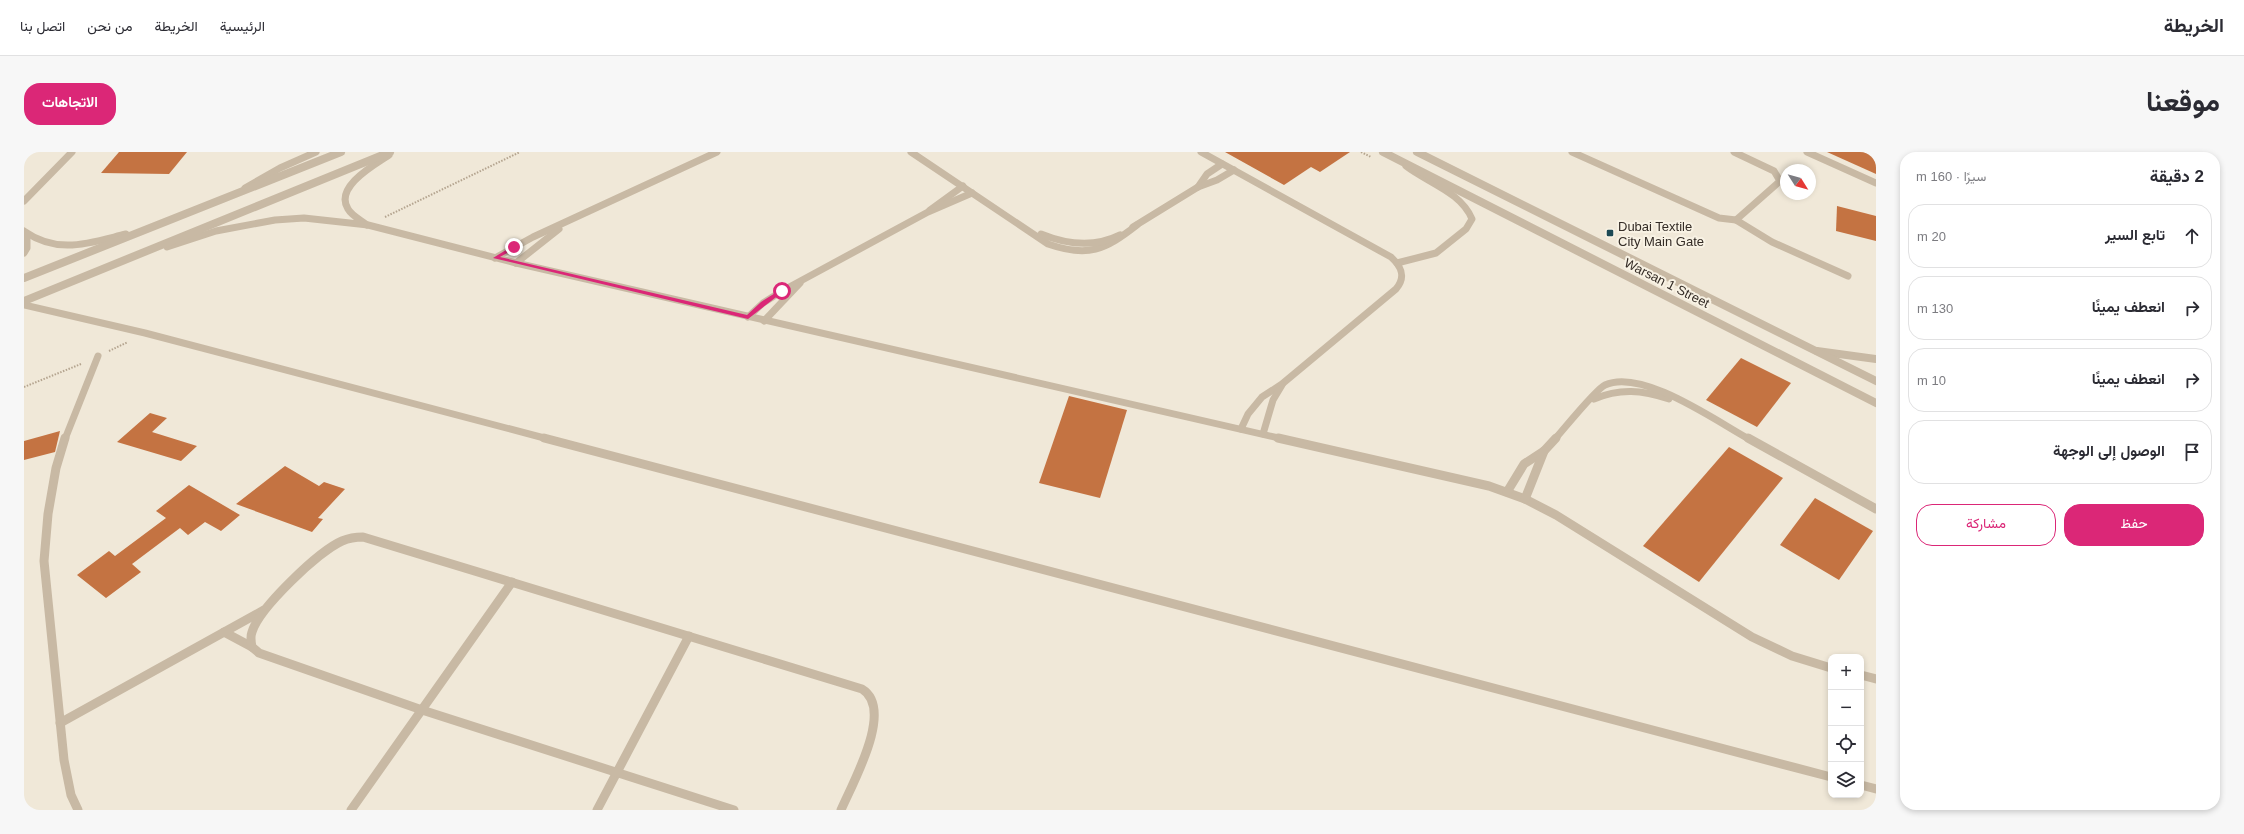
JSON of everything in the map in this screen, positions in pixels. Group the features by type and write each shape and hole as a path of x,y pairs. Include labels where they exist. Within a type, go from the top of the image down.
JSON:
{"street":[{"path":"24,278 342,152"},
{"path":"24,301 392,152"},
{"name":"Warsan 1 Street","path":"1383,152 1876,403"},
{"name":"Warsan 1 Street","path":"1417,152 1876,381"},
{"path":"1816,351 1876,359"}],"lane":[{"path":"24,201 72,152"},
{"path":"229,197 280,168 316,152"},
{"path":"368,225 347,208 344,199 348,190 364,172 392,152"},
{"path":"496,258 533,237 717,152"},
{"path":"911,152 1027,228 1048,244 1062,250 1077,252 1093,252 1108,248 1137,225 1198,187 1217,180 1234,170"},
{"path":"1200,152 1391,257 1397,263 1404,276 1402,283 1282,384 1267,392 1255,402 1246,415 1241,429"},
{"path":"1572,152 1719,218 1736,220 1772,242 1848,276"},
{"path":"1734,152 1774,171 1780,181 1736,220"},
{"path":"1807,152 1876,183"},
{"path":"1397,263 1436,253 1466,229 1472,219 1468,207 1463,202 1425,180 1401,161"},
{"path":"1198,187 1207,174 1222,164"},
{"path":"928,212 944,198 963,186"},
{"path":"748,317 772,297 928,212 952,203 972,192"},
{"path":"128,259 216,231 275,220 304,218 368,225 516,263 764,322 1263,434 1506,492 1525,499 1556,515 1752,637 1792,656 1828,667"},
{"path":"516,263 571,220"},
{"path":"26,233 50,245 60,246 94,242 146,230"},
{"path":"24,253 27,248 26,233"},
{"path":"764,322 802,281"},
{"path":"24,305 161,337 1828,776"},
{"path":"78,810 71,795 64,760 44,561 48,514 56,468 69,424 98,356"},
{"path":"1263,434 1274,400 1282,384"},
{"path":"1506,492 1524,464 1544,451 1591,400 1610,392 1635,390 1691,407 1876,509"},
{"path":"1525,499 1544,451"},
{"path":"252,648 250,639 253,630 267,608 324,551 338,542 350,538 363,537 861,688 872,699 876,712 874,729 841,810"},
{"path":"351,810 512,582"},
{"path":"60,723 267,608"},
{"path":"224,632 259,653 422,710 734,810"},
{"path":"597,810 689,636"},
{"path":"1864,676 1876,679"},
{"path":"1864,786 1876,789"}],"path":[{"path":"368,225 520,152"}],"building":[{"path":"119,152 187,152 169,174 101,173"},
{"path":"1225,152 1350,152 1320,172 1311,167 1284,185"},
{"path":"1827,152 1876,152 1876,174"},
{"path":"1837,206 1876,216 1876,241 1836,231"},
{"path":"1741,358 1791,383 1757,427 1706,400"},
{"path":"1069,396 1127,410 1100,498 1039,483"},
{"path":"150,413 167,418 152,432 197,446 181,461 117,442"},
{"path":"60,431 55,452 24,460 24,441"},
{"path":"1729,447 1783,478 1699,582 1643,546"},
{"path":"285,466 319,486 324,482 345,489 318,518 323,519 312,532 236,504"},
{"path":"189,485 240,515 221,531 205,522 188,535 180,528 132,564 141,572 106,598 77,575 109,551 115,556 166,518 156,511"},
{"path":"1815,498 1873,531 1839,580 1780,545"}],"place":[{"name":"Dubai Textile City Main Gate","path":"1610,233"}],"route":[{"path":"514,247 496,258 748,317 763,303 782,291"}]}
